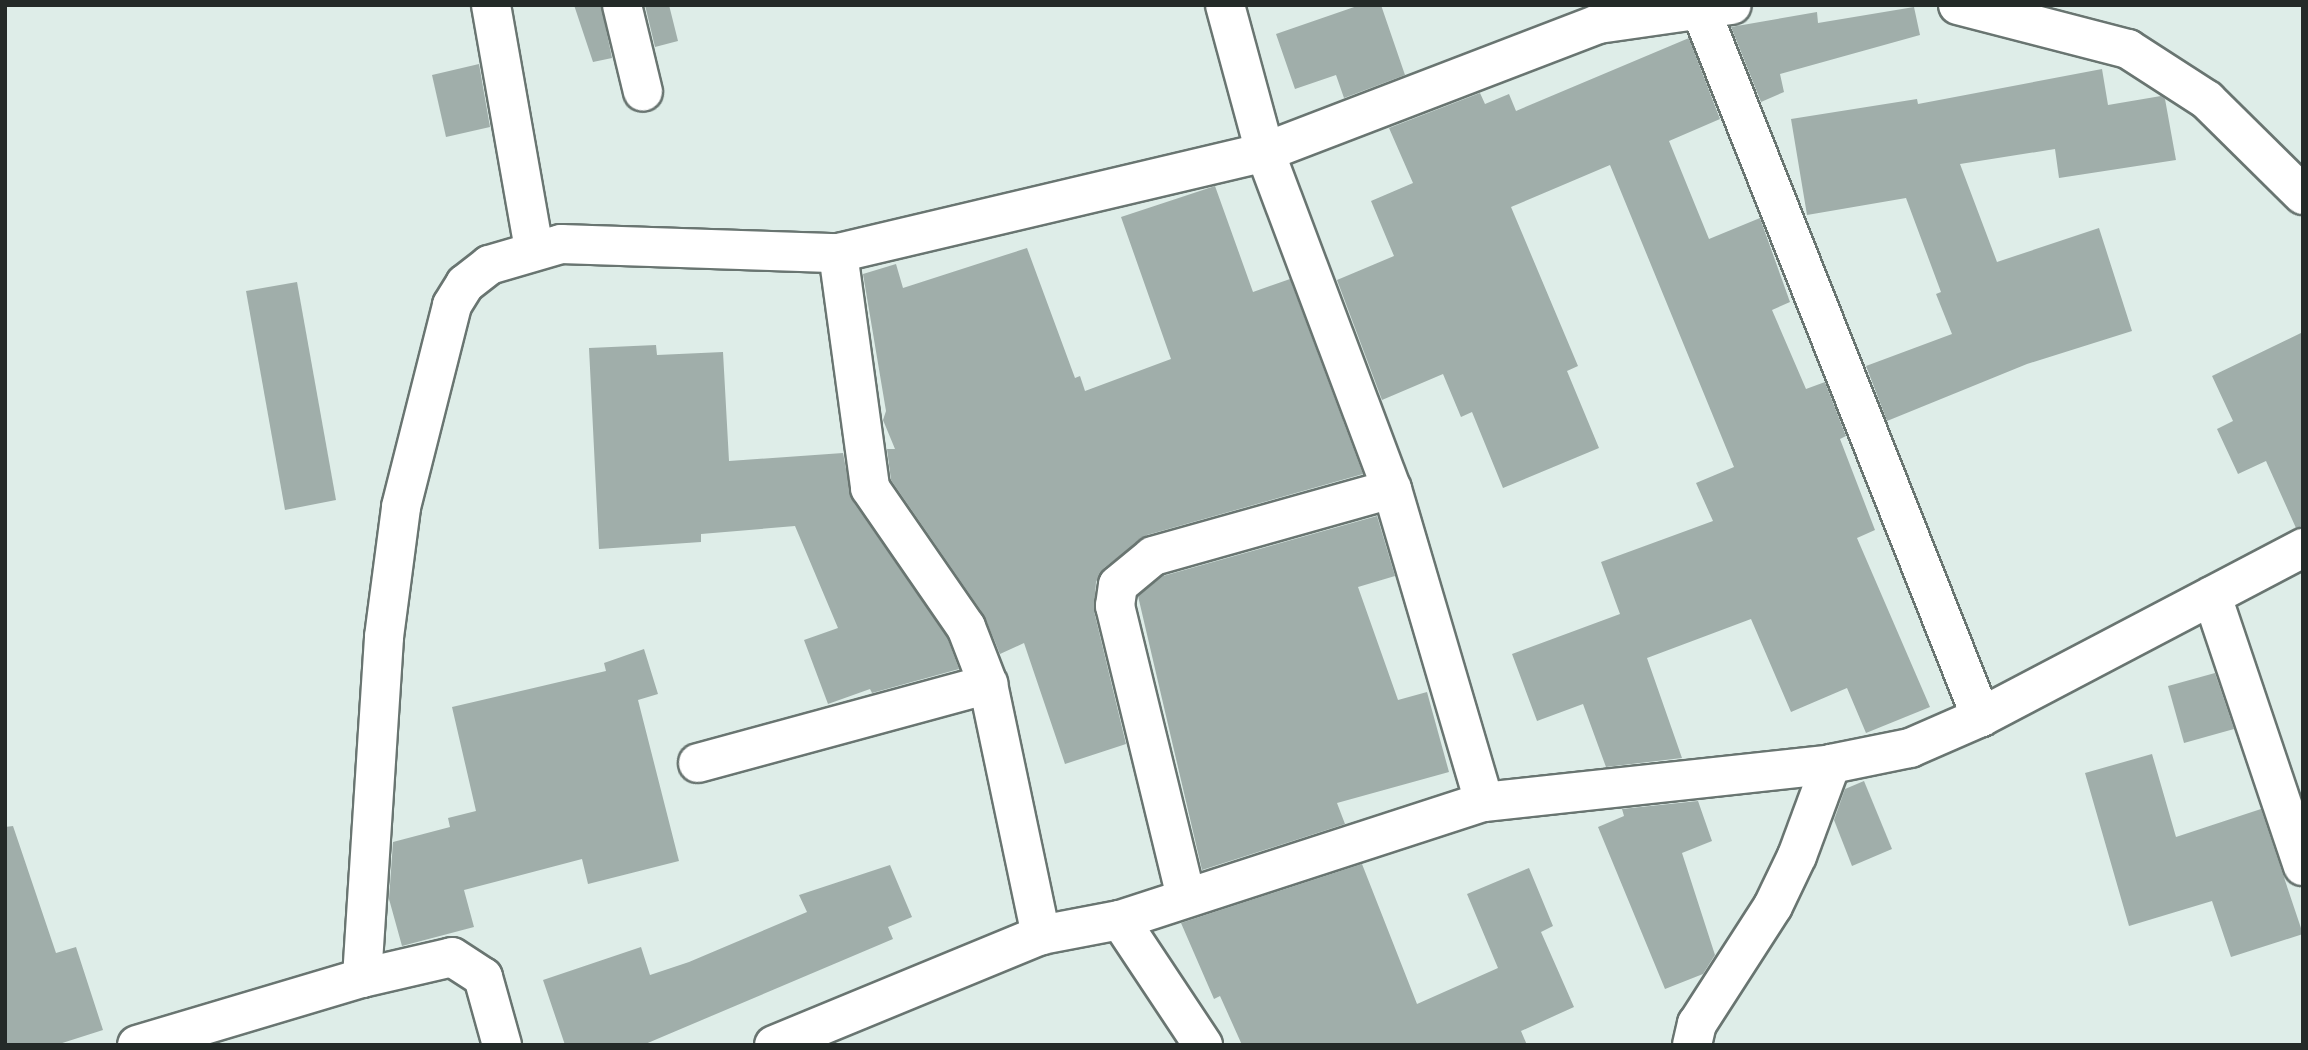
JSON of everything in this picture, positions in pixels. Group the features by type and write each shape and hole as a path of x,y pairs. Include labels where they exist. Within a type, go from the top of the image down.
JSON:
{"street":[{"path":"491,5 534,250"},
{"path":"622,5 643,92"},
{"path":"1225,5 1265,152 1392,489 1484,802"},
{"path":"1958,5 2128,49 2207,100 2303,195"},
{"path":"362,978 384,637 401,508 452,305 465,284 489,265 561,244 838,253 1265,152 1598,24 1716,7 1980,717"},
{"path":"838,253 870,488 966,626 988,684 1041,935"},
{"path":"1186,897 1115,606 1118,585 1153,556 1392,489"},
{"path":"774,1045 840,1031 1041,935 1120,920 1484,802 1831,764 1910,748 1980,717 2303,548"},
{"path":"2212,596 2303,866"},
{"path":"698,763 988,684"},
{"path":"1692,1045 1697,1024 1773,906 1831,764"},
{"path":"1120,920 1203,1045"},
{"path":"137,1045 433,958 452,957 468,963 483,977 502,1045"}],"building":[{"path":"574,5 601,5 612,58 593,62"},
{"path":"645,5 669,5 678,41 655,47"},
{"path":"1360,5 1381,5 1405,75 1344,98 1336,75 1295,89 1276,34"},
{"path":"1914,7 1920,35 1780,74 1784,92 1761,102 1731,27 1817,12 1818,23"},
{"path":"1689,38 1720,119 1669,141 1709,239 1760,218 1790,302 1772,310 1806,389 1825,382 1846,436 1840,439 1875,530 1857,538 1930,707 1866,733 1847,688 1791,712 1751,619 1647,658 1682,758 1606,767 1583,704 1537,721 1512,654 1620,614 1601,562 1713,521 1696,483 1734,467 1610,165 1511,207 1578,366 1567,371 1599,448 1503,488 1472,412 1461,417 1443,374 1382,400 1337,280 1394,256 1371,201 1413,183 1389,128 1480,93 1485,104 1509,94 1516,111"},
{"path":"479,64 490,127 446,137 432,75"},
{"path":"2102,69 2108,105 2161,96 2165,99 2176,160 2059,178 2055,149 1960,164 1997,262 2099,228 2132,331 2027,364 1887,421 1866,366 1952,334 1936,294 1941,292 1906,198 1807,215 1791,119 1917,99 1918,104"},
{"path":"1215,186 1253,292 1290,279 1363,474 1147,535 1104,568 1096,582 1094,611 1126,744 1065,764 1024,643 1000,654 984,615 891,480 887,449 895,449 883,420 886,411 863,274 896,264 903,288 1027,248 1075,378 1080,376 1085,391 1171,359 1121,217"},
{"path":"297,282 336,500 285,510 246,291"},
{"path":"2303,332 2303,526 2296,528 2266,461 2238,474 2217,429 2233,421 2212,376"},
{"path":"656,345 657,355 723,352 729,461 843,453 852,500 947,637 959,669 872,693 870,689 828,704 804,640 838,628 795,526 701,534 701,542 599,549 589,348"},
{"path":"1377,516 1395,576 1358,587 1398,700 1427,692 1449,772 1337,803 1345,824 1202,870 1138,596 1163,576"},
{"path":"644,649 658,694 638,700 679,861 588,884 582,859 464,890 474,927 402,946 389,899 393,842 450,827 448,818 476,811 452,707 606,671 604,663"},
{"path":"2215,673 2234,729 2184,743 2168,686"},
{"path":"2152,754 2176,837 2261,809 2303,934 2231,957 2212,901 2129,926 2085,773"},
{"path":"1864,781 1892,849 1852,866 1834,820 1845,789"},
{"path":"1698,801 1712,841 1682,853 1715,955 1703,974 1665,989 1598,827 1624,816 1622,809"},
{"path":"13,826 56,953 76,947 103,1030 56,1045 5,1045 5,827"},
{"path":"1362,864 1417,1004 1498,968 1467,894 1529,868 1553,926 1541,932 1574,1007 1521,1031 1527,1045 1242,1045 1220,996 1214,999 1181,923"},
{"path":"890,865 912,917 888,927 893,939 643,1045 565,1045 543,980 641,947 650,975 689,962 807,912 799,895"}]}
